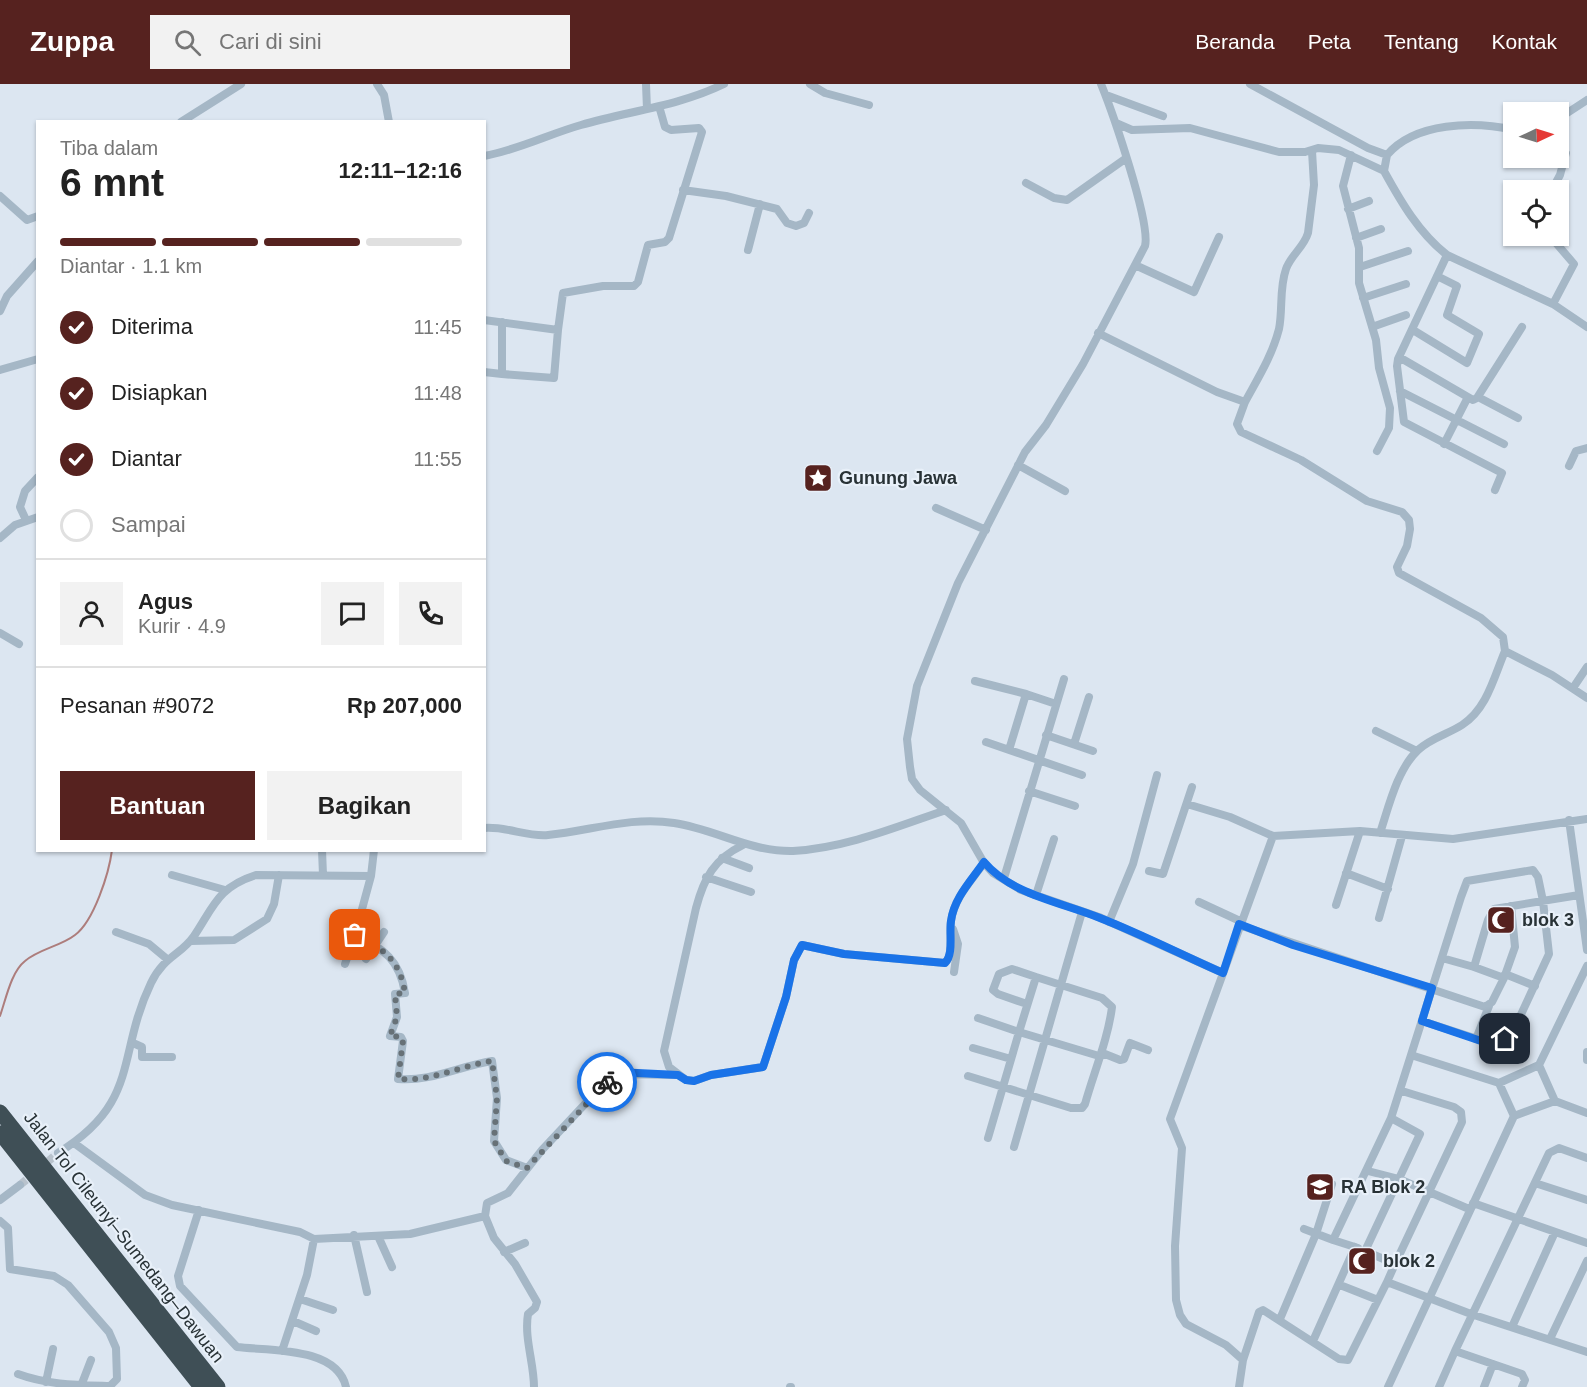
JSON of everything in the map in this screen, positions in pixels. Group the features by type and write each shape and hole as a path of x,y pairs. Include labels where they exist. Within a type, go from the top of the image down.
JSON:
{"highway":[{"name":"Jalan Tol Cileunyi–Sumedang–Dawuan","path":"0,1112 218,1387"},
{"name":"Jalan Tol Cileunyi–Sumedang–Dawuan","path":"0,1132 201,1387"}],"street":[{"path":"184,120 241,84"},
{"path":"377,84 384,95 389,120"},
{"path":"646,84 647,109"},
{"path":"486,156 517,148 578,126 659,106 724,84"},
{"path":"810,84 825,93 869,105"},
{"path":"1101,84 1116,123 1147,232 1145,246 1046,425 1035,436 1018,465 958,583 917,686 907,739 912,780 920,790 961,823 993,873 1021,890 1109,922 1223,973"},
{"path":"1250,84 1368,148 1387,155"},
{"path":"1106,95 1162,116"},
{"path":"1569,112 1587,100"},
{"path":"486,372 554,378 563,292 603,286 634,285 638,282 648,245 665,242 669,238 682,190 702,132 699,128 693,127 671,130 665,127 659,106"},
{"path":"1116,123 1132,130 1190,128 1279,152 1327,148 1351,155 1384,171 1417,225 1431,243 1447,255 1553,304 1587,327"},
{"path":"1384,171 1387,155 1397,143 1408,137 1443,128 1488,125 1503,128"},
{"path":"1312,151 1314,185 1308,234 1306,241 1287,267 1282,285 1278,330 1237,424 1241,432 1301,460 1367,501 1402,512 1409,520 1410,529 1396,570 1450,599 1492,626 1503,637 1505,651 1482,708 1465,723 1436,737 1417,751 1402,775 1380,833"},
{"path":"1351,155 1343,186 1356,238 1360,267 1359,283 1372,327 1390,408 1389,428 1377,451"},
{"path":"1026,183 1054,198 1067,200 1125,159"},
{"path":"682,190 777,209 788,224 796,226 804,223 809,213"},
{"path":"0,196 27,220 36,217"},
{"path":"1348,209 1369,201"},
{"path":"747,250 760,204"},
{"path":"1356,238 1381,229"},
{"path":"1135,265 1194,292 1219,237"},
{"path":"1553,304 1574,264 1559,246"},
{"path":"1360,267 1408,251"},
{"path":"1447,255 1399,357 1397,366 1404,422 1502,472 1495,490"},
{"path":"0,311 7,296 36,263"},
{"path":"1413,330 1467,363 1479,334 1447,315 1457,286 1437,276"},
{"path":"1364,298 1406,284"},
{"path":"1372,327 1406,315"},
{"path":"486,320 558,330"},
{"path":"502,322 502,374"},
{"path":"1399,357 1473,400 1478,396 1522,327"},
{"path":"1098,333 1217,392 1245,402"},
{"path":"0,370 36,360"},
{"path":"1400,391 1504,444"},
{"path":"1478,396 1518,418"},
{"path":"1444,444 1468,397"},
{"path":"1569,466 1576,451 1587,448"},
{"path":"1018,465 1065,491"},
{"path":"26,520 20,507 25,491 36,479"},
{"path":"936,508 986,531"},
{"path":"1,535 15,525 36,518"},
{"path":"0,633 19,644"},
{"path":"1505,651 1587,698"},
{"path":"1573,688 1587,667"},
{"path":"1004,879 1064,679"},
{"path":"975,681 1056,704"},
{"path":"1009,750 1026,694"},
{"path":"1074,744 1089,697"},
{"path":"1376,731 1417,751"},
{"path":"1046,735 1093,751"},
{"path":"986,742 1082,775"},
{"path":"1109,922 1133,864 1157,775"},
{"path":"1149,871 1162,874 1192,787"},
{"path":"1029,791 1075,806"},
{"path":"1187,804 1230,817 1273,836 1360,831 1402,836 1453,838 1587,819"},
{"path":"486,828 547,835 630,822 656,821 699,828 743,845 790,851 848,843 946,810"},
{"path":"1569,820 1582,899 1587,950"},
{"path":"1336,904 1360,831"},
{"path":"1243,1360 1226,1346 1186,1324 1176,1300 1176,1209 1181,1181 1182,1148 1170,1119 1218,993 1240,923 1273,836"},
{"path":"1379,918 1402,836"},
{"path":"1036,895 1054,839"},
{"path":"743,845 722,858 706,877 696,908 664,1051 665,1061 686,1080 694,1081 711,1075 763,1067 786,997 794,960 802,945 844,954 945,963 949,956 951,920 956,901 984,862"},
{"path":"322,852 323,875"},
{"path":"345,964 371,876 374,852"},
{"path":"722,858 749,868"},
{"path":"1333,1240 1368,1171 1402,1091 1411,1055 1467,881 1533,870 1538,877 1543,901 1549,954 1512,1034 1493,1044 1422,1021"},
{"path":"1346,873 1388,889"},
{"path":"58,1153 74,1143 99,1121 115,1098 151,983 167,958 191,941 207,911 225,890 242,879 256,874 371,876"},
{"path":"172,875 225,890"},
{"path":"191,941 234,940 267,919 274,904 279,875"},
{"path":"706,877 751,892"},
{"path":"1474,967 1491,912 1494,909 1543,901 1582,899"},
{"path":"1199,902 1240,923 1293,945 1432,988 1479,1006 1489,1006"},
{"path":"1476,1039 1489,1006 1505,976 1515,947 1511,906"},
{"path":"1014,1147 1082,912"},
{"path":"951,920 958,944 954,972"},
{"path":"116,932 149,944 167,958"},
{"path":"366,958 384,932"},
{"path":"355,935 376,946 402,972 405,993 395,994 397,1017 390,1036 401,1037 403,1041 398,1079 425,1078 469,1064 492,1061 497,1098 494,1141 506,1161 527,1168"},
{"path":"1442,958 1535,986"},
{"path":"1411,1055 1499,1083 1539,1065 1587,966"},
{"path":"968,1076 1071,1108 1082,1108 1111,1014 1110,1002 1012,969 999,974 994,982 993,990 1027,1004"},
{"path":"988,1138 1036,977"},
{"path":"978,1018 1099,1056 1106,1054 1123,1060 1130,1043 1148,1050"},
{"path":"133,1043 142,1047 142,1057 172,1057"},
{"path":"973,1048 1011,1059"},
{"path":"1587,1052 1587,1060"},
{"path":"1539,1065 1555,1101"},
{"path":"534,1387 534,1368 526,1325 528,1314 535,1308 537,1302 520,1271 494,1238 485,1216 487,1203 508,1193 527,1168 614,1074 678,1075"},
{"path":"1499,1083 1514,1116"},
{"path":"1239,1387 1243,1360 1259,1312 1263,1310 1339,1359 1348,1360 1462,1122 1462,1116 1454,1107 1402,1091"},
{"path":"1388,1387 1514,1116 1555,1101 1587,1113"},
{"path":"1365,1251 1420,1134 1391,1118"},
{"path":"74,1143 145,1194 172,1205 300,1232 314,1239 354,1235 410,1234 485,1216"},
{"path":"1439,1387 1517,1218 1554,1149 1559,1148 1587,1158"},
{"path":"1368,1171 1399,1179 1428,1192 1517,1218 1587,1243"},
{"path":"1535,1183 1587,1200"},
{"path":"1280,1319 1316,1234 1332,1184"},
{"path":"0,1200 20,1185"},
{"path":"199,1210 178,1276 180,1286 237,1347 300,1352 316,1357 341,1376 346,1387"},
{"path":"0,1221 8,1228 10,1269 61,1279 109,1332 116,1348 117,1379 110,1386 61,1386 18,1374"},
{"path":"1304,1229 1395,1263"},
{"path":"1512,1327 1555,1232"},
{"path":"354,1235 367,1293"},
{"path":"378,1236 392,1267"},
{"path":"282,1351 300,1299 314,1239"},
{"path":"504,1252 525,1243"},
{"path":"1313,1341 1355,1247"},
{"path":"1550,1340 1587,1261"},
{"path":"1387,1282 1428,1299 1587,1352"},
{"path":"1340,1284 1378,1300"},
{"path":"300,1299 333,1310"},
{"path":"292,1321 316,1331"},
{"path":"46,1382 53,1349"},
{"path":"1455,1351 1522,1374 1525,1380 1521,1387"},
{"path":"81,1386 91,1360"},
{"path":"1484,1387 1493,1364"}],"waterway":[{"path":"0,1016 10,986 20,966 37,953 75,935 82,928 94,908 104,883 112,852"}],"tunnel":[{"path":"20,1185 58,1153"}],"way so far":[{"path":"355,935 371,943 389,957 402,972 405,993 395,994 394,1006 397,1017 390,1036 401,1037 403,1041 398,1079 425,1078 469,1064 492,1061 497,1098 494,1141 506,1161 527,1168 607,1082"}],"place":[{"name":"Gunung Jawa","path":"818,478"},
{"name":"blok 3","path":"1501,920"},
{"name":"RA Blok 2","path":"1320,1187"},
{"name":"blok 2","path":"1362,1261"}],"route":[{"path":"607,1082 617,1072 678,1075 686,1080 694,1081 711,1075 742,1070 752,1071 763,1067 786,997 794,960 802,945 844,954 945,963 949,956 951,920 956,901 984,862 993,873 1021,890 1099,917 1223,973 1239,924 1293,945 1432,988 1422,1021 1493,1044 1505,1039"}]}
